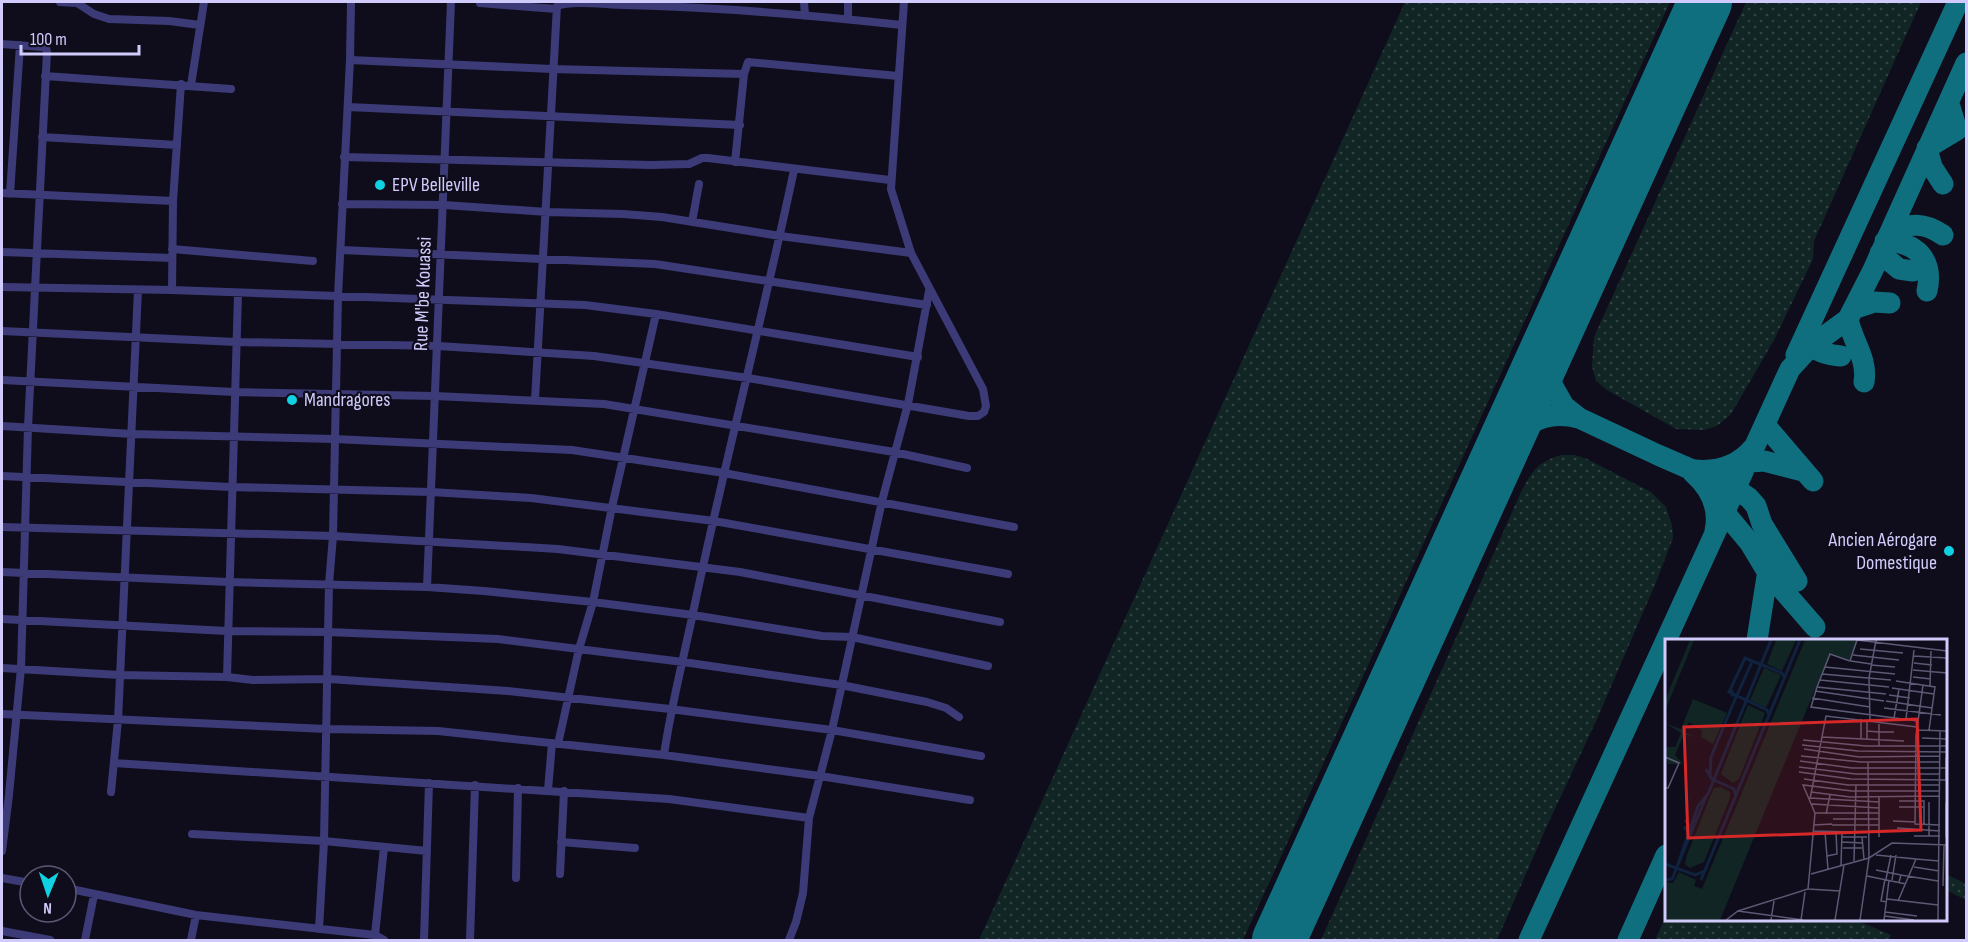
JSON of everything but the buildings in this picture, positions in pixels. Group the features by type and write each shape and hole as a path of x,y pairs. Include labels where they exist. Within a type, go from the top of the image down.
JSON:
{"street":[{"path":"60,2 77,3 94,14 109,19 169,21 200,25"},
{"path":"191,85 204,2"},
{"path":"320,929 329,679 329,584 333,536 338,296 351,2"},
{"name":"Rue M'be Kouassi","path":"428,587 451,2"},
{"path":"804,2 805,16"},
{"path":"848,2 848,19"},
{"path":"2,331 236,342 438,346 594,356 748,378 978,416 984,412 986,406 983,389 911,252 894,202 890,180 904,2"},
{"path":"480,3 556,9"},
{"path":"535,400 547,212 552,69 556,9 560,4 718,6 902,25"},
{"path":"2,44 46,48 28,427 21,668 2,851"},
{"path":"20,45 6,194 173,201"},
{"path":"350,60 552,69 744,74"},
{"path":"735,162 744,74 746,65 752,61 898,76"},
{"path":"45,76 231,89"},
{"path":"172,290 173,201 181,84"},
{"path":"348,107 740,125"},
{"path":"42,136 177,145"},
{"path":"344,157 689,164 702,158 890,180"},
{"path":"664,755 670,709 724,472 737,426 794,170"},
{"path":"692,222 699,184"},
{"path":"342,204 444,205 547,212 623,214 911,252"},
{"path":"341,250 655,264 927,305"},
{"path":"2,252 36,255 172,253 313,261"},
{"path":"2,287 172,290 585,305 656,314 918,357"},
{"path":"111,792 118,720 138,290"},
{"path":"789,940 803,893 809,818 832,730 882,501 908,404 930,291"},
{"path":"227,677 238,294"},
{"path":"548,790 555,743 569,699 579,649 593,602 656,314"},
{"path":"2,380 234,392 435,396 604,404 894,452 967,468"},
{"path":"2,426 132,434 334,439 572,450 724,472 1014,527"},
{"path":"2,476 231,487 431,492 531,498 714,521 1008,574"},
{"path":"2,527 333,536 558,549 740,572 1000,622"},
{"path":"2,572 228,582 428,587 593,602 693,615 822,636 852,637 988,666"},
{"path":"2,619 122,624 227,632 328,632 498,639 841,685 927,702 946,708 959,717"},
{"path":"2,668 253,680 329,679 472,688 670,709 832,730 981,756"},
{"path":"2,714 327,729 438,731 664,755 820,776 970,800"},
{"path":"114,763 669,799 809,818"},
{"path":"424,940 429,783"},
{"path":"470,940 475,785"},
{"path":"516,878 518,788"},
{"path":"560,874 564,791"},
{"path":"192,834 324,841 427,851"},
{"path":"561,842 635,848"},
{"path":"375,935 384,847"},
{"path":"2,879 18,881"},
{"path":"78,891 196,915 375,935 384,940"},
{"path":"86,940 94,895"},
{"path":"191,940 196,915"},
{"path":"2,931 50,940"}],"green space":[{"path":"1405,2 1670,2 1243,940 979,940"},
{"path":"1746,2 1921,2 1814,241 1813,259 1774,340 1731,414 1717,426 1704,430 1676,429 1607,390 1596,381 1592,366 1594,337"},
{"path":"1561,455 1575,455 1587,459 1651,492 1666,507 1672,525 1673,538 1597,719 1497,940 1321,940 1522,490 1537,468"},
{"path":"1947,874 1966,884 1966,900 1947,890"},
{"path":"1665,918 1665,921 1858,921 1891,935 1889,940 1655,940"}],"taxiway":[{"path":"1796,355 1958,2"},
{"path":"1667,639 1790,369 1811,346 1848,319 1873,270 1966,63"},
{"path":"1943,184 1932,167 1927,148 1957,130 1950,107"},
{"path":"1890,232 1917,225 1930,228 1943,235"},
{"path":"1885,241 1906,245 1920,254 1928,270 1927,291"},
{"path":"1880,253 1899,269 1913,271"},
{"path":"1853,309 1874,302 1890,303"},
{"path":"1848,319 1862,357 1864,382"},
{"path":"1550,343 1551,383 1564,406 1579,418 1736,489 1749,498 1756,506 1762,524 1797,581"},
{"path":"1811,346 1825,353 1841,356"},
{"path":"1503,447 1536,420 1556,416 1579,418"},
{"path":"1765,425 1813,481"},
{"path":"1695,470 1711,470 1727,466 1741,459 1753,448"},
{"path":"1737,463 1764,461 1803,471"},
{"path":"1693,473 1709,492 1715,506 1715,531"},
{"path":"1725,513 1750,543 1768,573 1815,627"},
{"path":"1757,639 1769,564"},
{"path":"1529,940 1665,642"},
{"path":"1628,940 1665,857"}],"runway":[{"path":"1279,940 1705,2"}],"place":[{"name":"EPV Belleville","path":"380,185"},
{"name":"Mandragores","path":"292,400"},
{"name":"Ancien Aérogare Domestique","path":"1949,551"}]}
